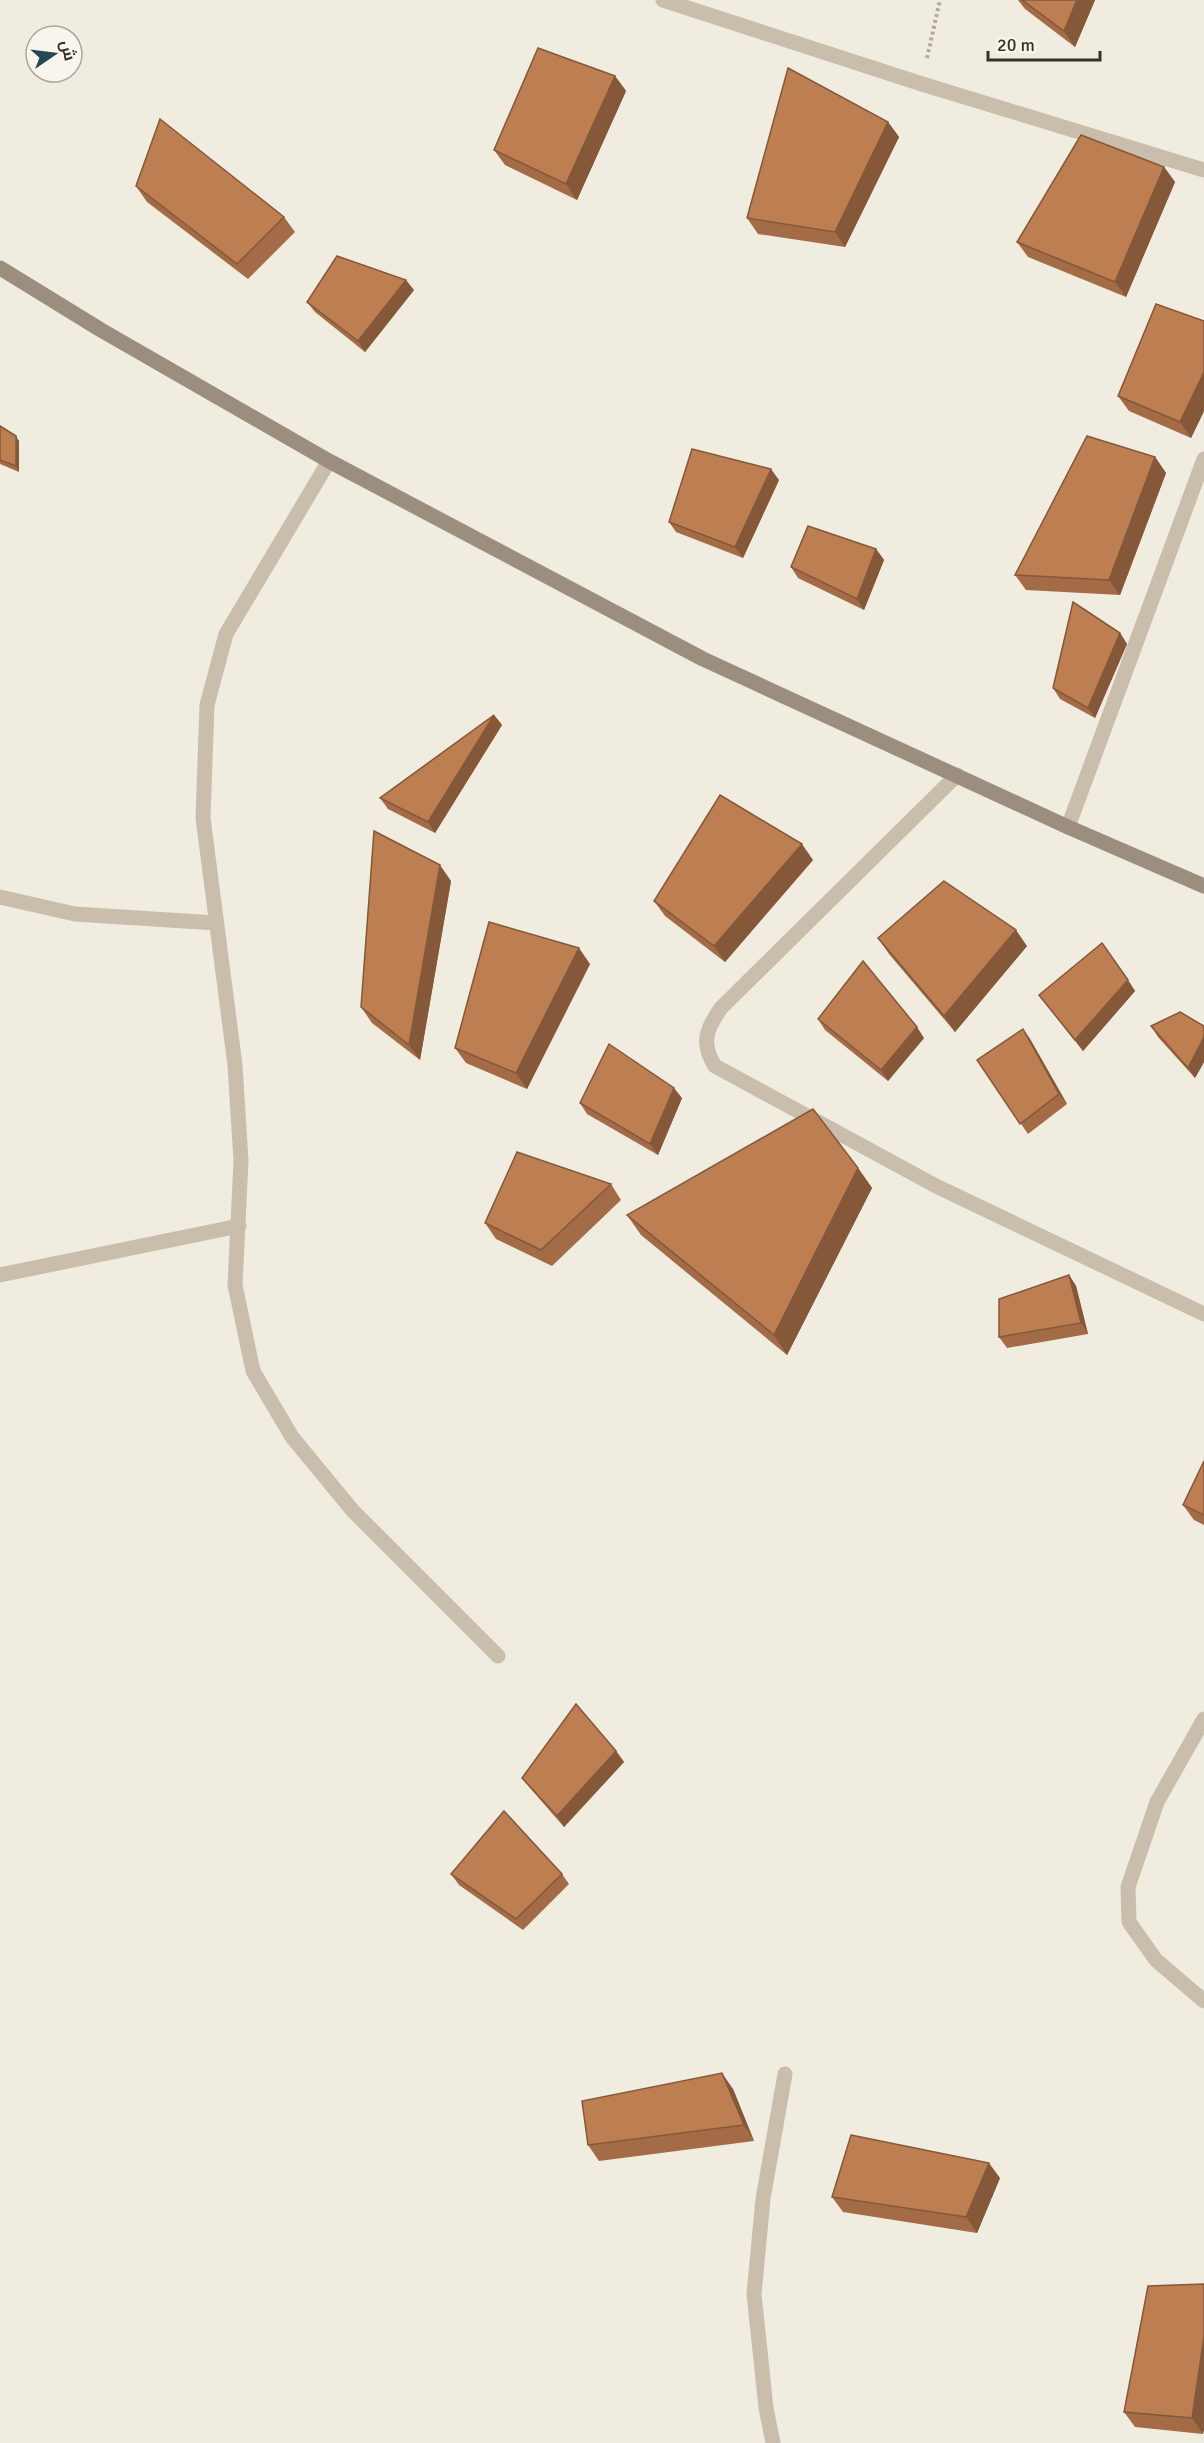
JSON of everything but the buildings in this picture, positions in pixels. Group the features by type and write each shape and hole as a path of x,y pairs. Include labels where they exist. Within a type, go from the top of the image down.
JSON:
{"main road":[{"path":"0,268 101,330 329,461 703,659 1068,827 1204,886"}],"street":[{"path":"663,0 922,84 1204,170"},
{"path":"1068,827 1204,459"},
{"path":"329,461 226,634 207,705 203,818 235,1065 241,1161 235,1285 253,1371 292,1437 353,1511 498,1656"},
{"path":"957,775 721,1008 708,1027 707,1053 715,1066 936,1186 1204,1314"},
{"path":"0,897 75,914 216,923"},
{"path":"0,1275 239,1226"},
{"path":"1204,1719 1156,1802 1128,1887 1130,1922 1156,1960 1204,2001"},
{"path":"773,2443 766,2408 754,2294 763,2199 785,2074"}],"path":[{"path":"922,84 940,0"}]}
